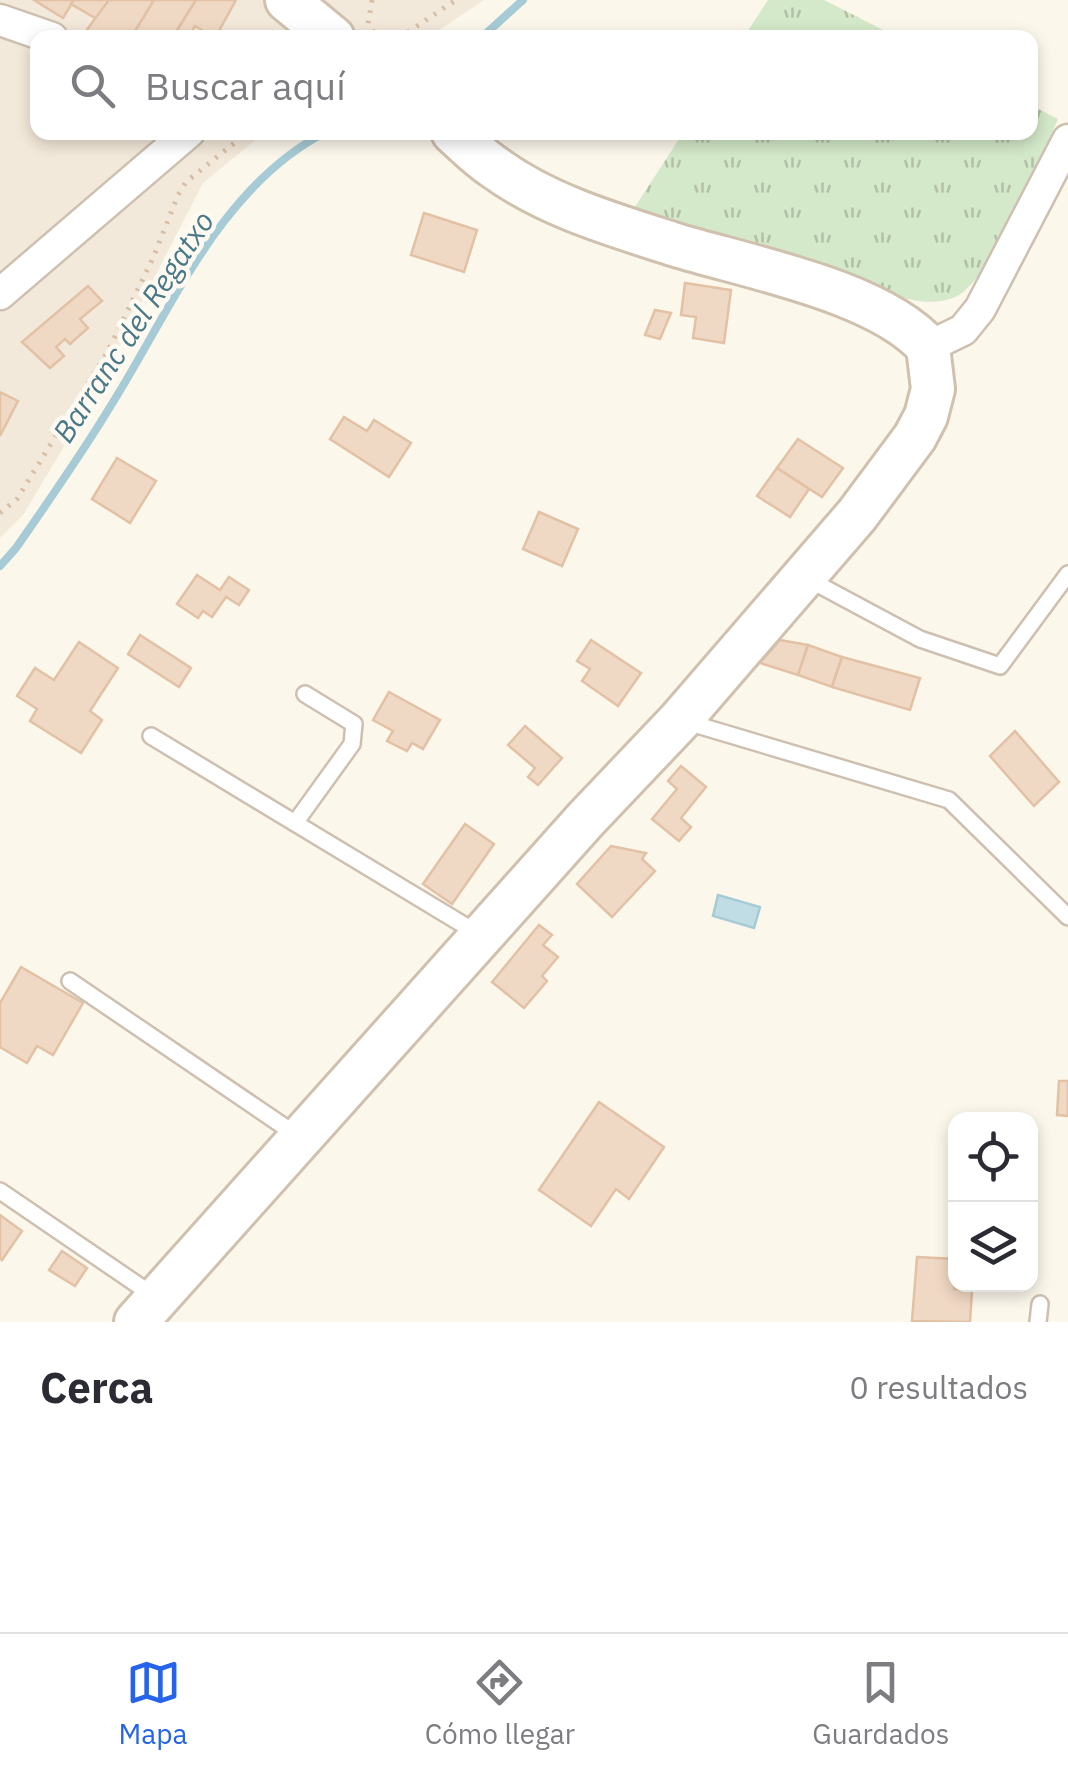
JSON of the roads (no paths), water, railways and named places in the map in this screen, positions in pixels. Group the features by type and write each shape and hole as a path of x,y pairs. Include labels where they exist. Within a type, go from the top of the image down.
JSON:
{"main road":[{"path":"147,1310 805,578 915,437 926,416 933,389 928,346 906,324 856,300 629,230 550,198 493,167 461,140"}],"street":[{"path":"0,20 30,30"},
{"path":"0,294 180,140"},
{"path":"928,346 963,330 980,309 1068,140"}],"lane":[{"path":"805,578 920,638 1000,666 1068,574"},
{"path":"295,823 352,744 354,724 306,694"},
{"path":"680,720 949,800 1068,917"},
{"path":"151,736 484,936"},
{"path":"70,981 300,1137"},
{"path":"0,1192 147,1310"},
{"path":"1038,1322 1040,1304"}],"water":[{"path":"718,895 760,907 754,928 713,916"}],"waterway":[{"name":"Barranc del Regatxo","path":"490,30 523,0"},
{"name":"Barranc del Regatxo","path":"0,566 88,443 177,292 227,218 256,184 313,140"}]}
